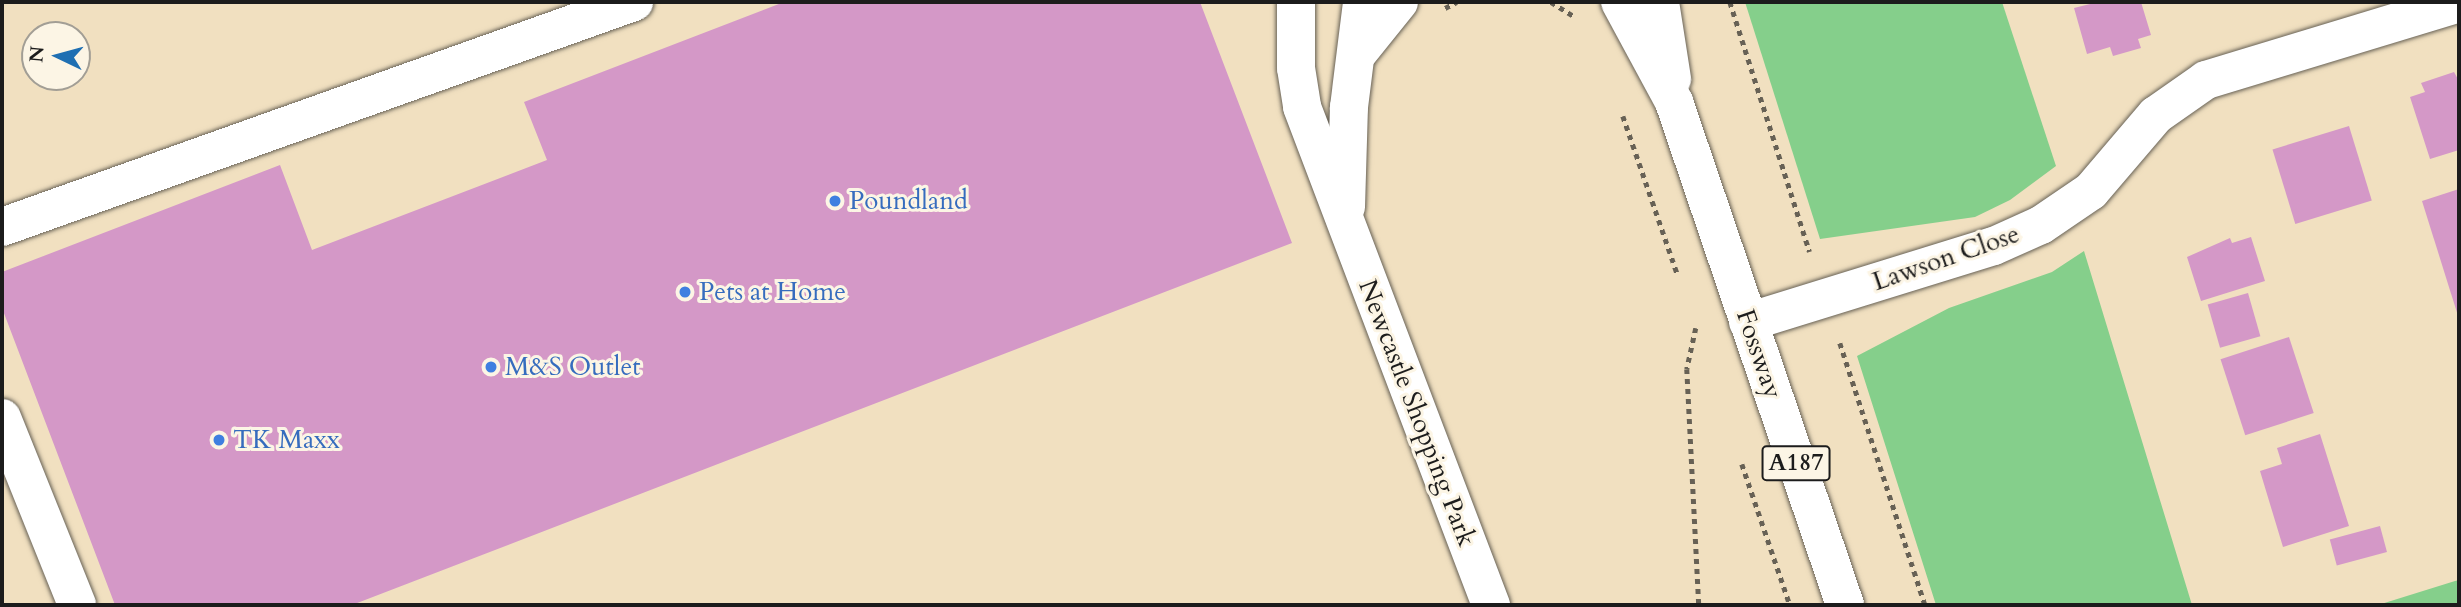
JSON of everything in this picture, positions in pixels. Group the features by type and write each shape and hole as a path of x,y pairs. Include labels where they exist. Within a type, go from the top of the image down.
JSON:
{"street":[{"path":"2,227 634,2"},
{"name":"Newcastle Shopping Park","path":"1296,2 1295,46 1302,107 1491,605"},
{"name":"Newcastle Shopping Park","path":"1346,220 1354,58 1362,2"},
{"path":"1354,58 1399,2"},
{"name":"Fossway","path":"1620,2 1674,102 1845,605"},
{"name":"Fossway","path":"1660,2 1674,102"},
{"name":"Lawson Close","path":"1748,321 1994,246 2041,225 2091,191 2156,115 2206,80 2459,3"},
{"path":"2,418 77,605"}],"path":[{"path":"1551,2 1576,17"},
{"path":"1619,104 1683,288"},
{"path":"1692,314 1701,341"},
{"path":"1696,328 1687,369 1699,605"},
{"path":"1741,460 1790,605"}],"green space":[{"path":"1745,2 2002,2 2056,166 2010,200 1975,217 1820,239"},
{"path":"2084,251 2192,605 1936,605 1857,356 1949,308 2052,272"},
{"path":"2459,580 2459,605 2378,605 2455,581"}],"building":[{"path":"784,2 1200,2 1292,243 352,605 115,605 2,308 2,272 280,165 312,250 547,160 524,102"},
{"path":"2098,2 2141,2 2151,35 2138,39 2141,48 2113,56 2110,47 2087,54 2074,8"},
{"path":"2454,72 2459,81 2459,150 2430,159 2410,97 2425,92 2421,83"},
{"path":"2349,126 2372,201 2295,224 2272,149"},
{"path":"2459,189 2459,319 2422,201"},
{"path":"2251,237 2265,281 2201,301 2187,257 2230,238 2232,243"},
{"path":"2248,293 2260,336 2220,348 2208,305"},
{"path":"2289,337 2314,413 2245,435 2221,359"},
{"path":"2320,434 2349,526 2283,547 2260,471 2282,464 2277,448"},
{"path":"2380,526 2387,552 2337,566 2330,539"}],"place":[{"name":"Poundland","path":"835,201"},
{"name":"Pets at Home","path":"685,292"},
{"name":"M&S Outlet","path":"491,367"},
{"name":"TK Maxx","path":"219,440"}]}
